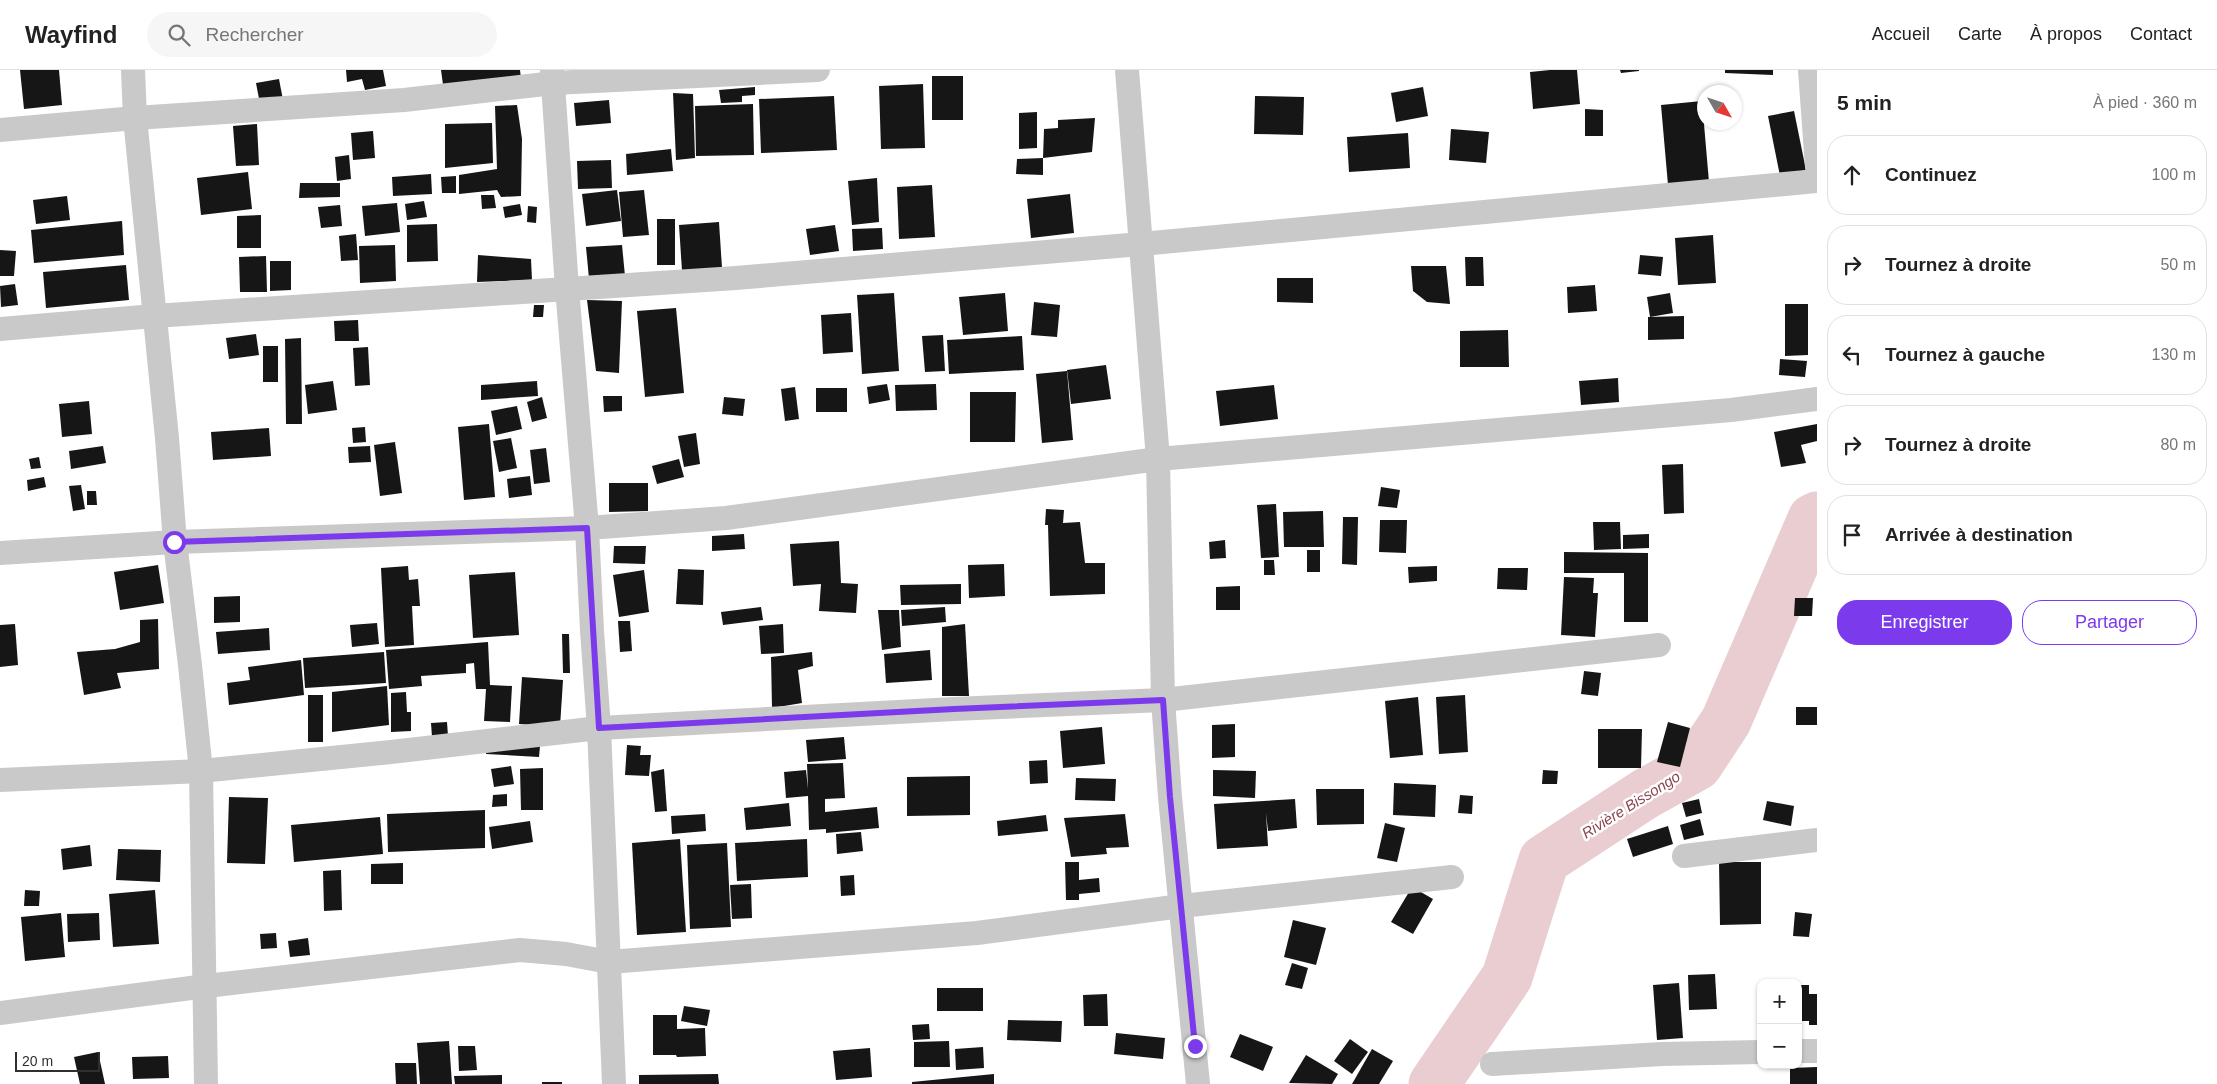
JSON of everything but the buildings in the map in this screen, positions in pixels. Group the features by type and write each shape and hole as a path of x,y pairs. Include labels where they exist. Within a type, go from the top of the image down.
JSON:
{"street":[{"path":"133,70 135,118 167,438 174,542 201,770 206,986 206,1084"},
{"path":"0,130 135,118 404,100 553,76 818,70"},
{"path":"1127,70 1158,459 1163,700 1198,1084"},
{"path":"1810,70 1817,167"},
{"path":"553,76 566,288 587,528 599,728 614,1084"},
{"path":"0,329 154,316 746,277 1141,244 1817,181"},
{"path":"0,553 174,542 587,528 726,518 1158,459 1731,410 1817,399"},
{"path":"0,780 201,770 391,752 599,728 1163,700 1659,645"},
{"path":"1684,856 1817,840"},
{"path":"0,1013 206,986 520,950 566,954 608,962 977,932 1181,906 1452,876"},
{"path":"1802,1051 1817,1051"},
{"path":"1492,1064 1662,1054 1757,1052"}],"waterway":[{"name":"Rivière Bissongo","path":"1434,1084 1507,977 1544,860 1645,794 1697,765 1726,721 1813,519 1817,517"}],"route":[{"path":"174,542 587,528 599,728 1163,700 1170,797 1195,1046"}]}
